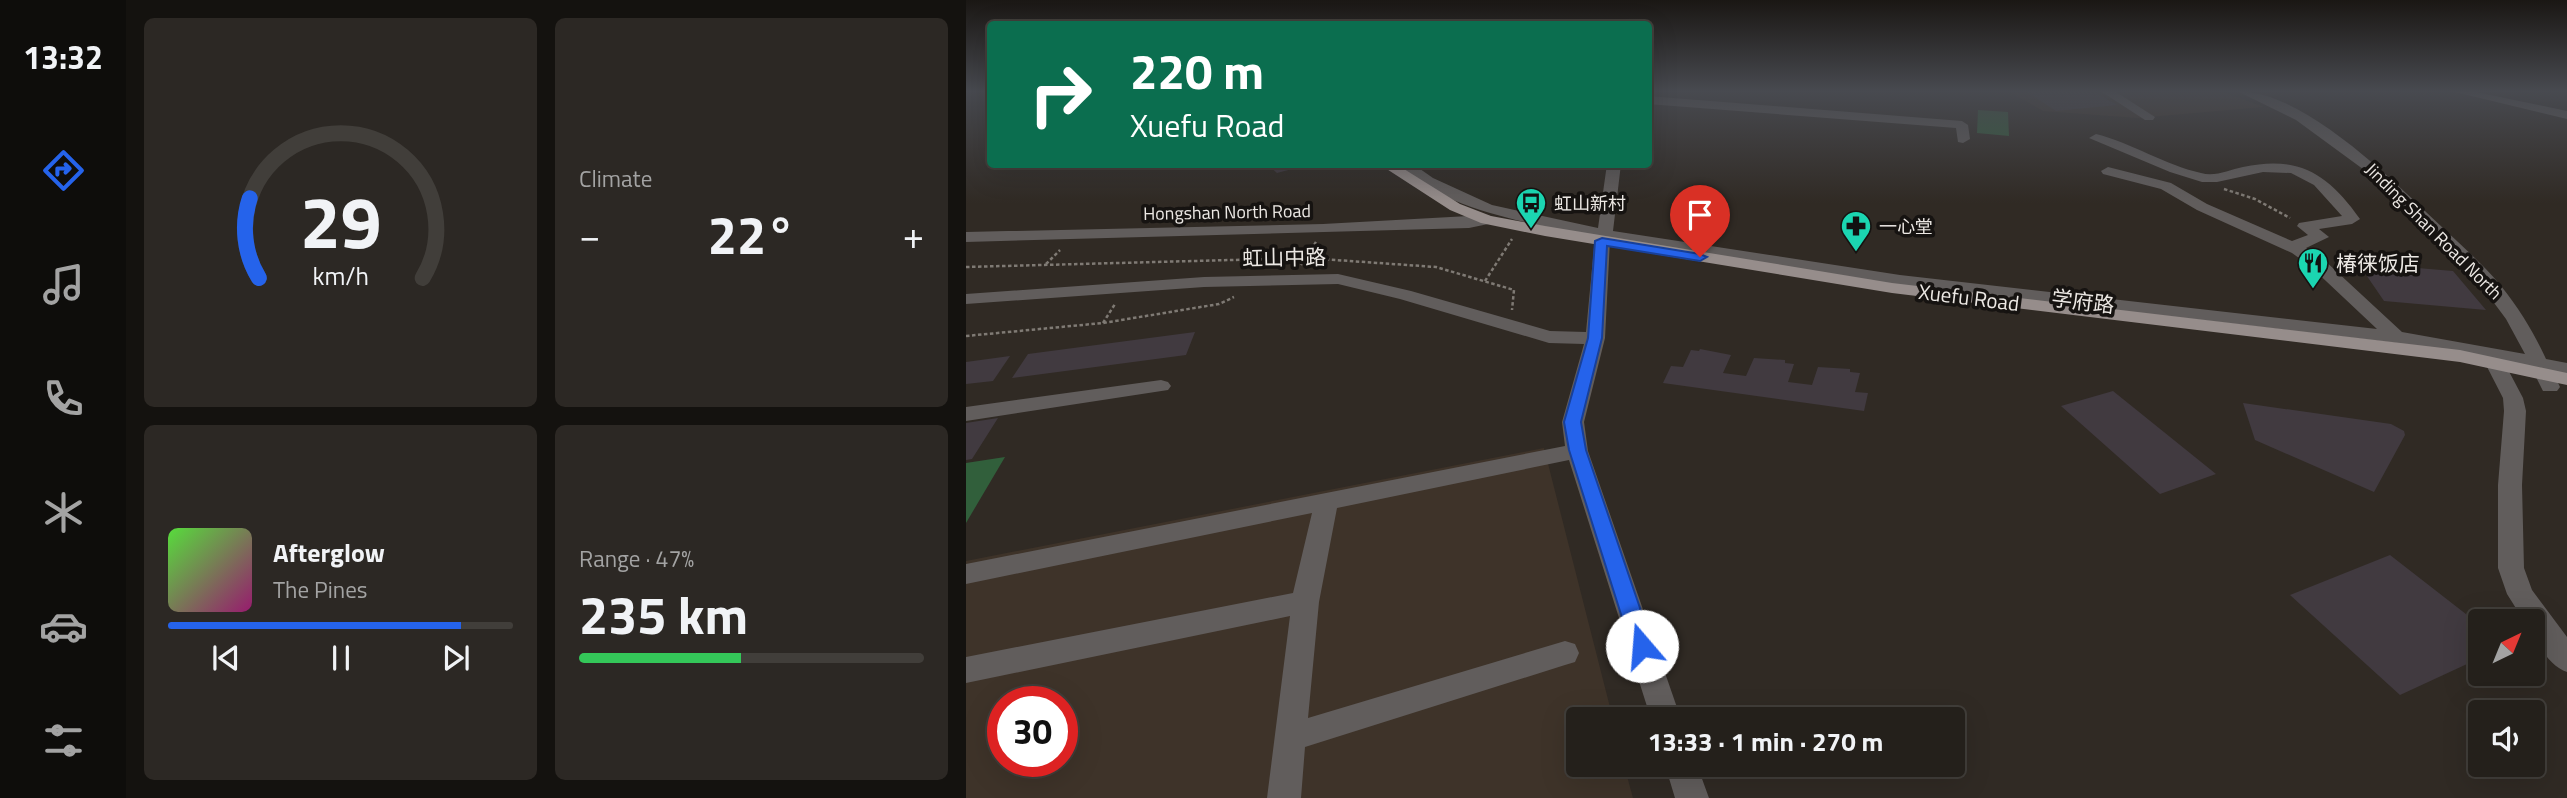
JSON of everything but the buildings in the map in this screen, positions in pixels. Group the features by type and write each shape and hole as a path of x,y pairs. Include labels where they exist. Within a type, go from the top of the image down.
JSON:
{"main road":[{"name":"Xuefu Road","path":"1392,168 1427,191 1488,220 1892,288 2392,347 2495,363 2550,375"}],"street":[{"path":"1962,129 1963,139"},
{"name":"Jinding Shan Road North","path":"2321,129 2370,165 2501,297 2550,375"},
{"path":"2096,138 2120,144 2204,179 2263,167 2289,168 2315,177 2334,192 2352,219 2305,226"},
{"name":"学府路","path":"1410,168 1454,195 1487,209 1602,238 1900,280 2396,337 2550,375 2567,369"},
{"path":"1613,168 1602,238 1595,338 1573,422 1577,450 1662,707"},
{"path":"2108,171 2166,186 2202,207 2298,250 2316,262 2396,337"},
{"name":"Hongshan North Road","path":"966,237 1323,229 1488,220"},
{"path":"2298,250 2299,243 2321,237 2305,226"},
{"name":"虹山中路","path":"966,299 1126,287 1338,279 1405,295 1549,337 1595,338"},
{"path":"2495,363 2513,398 2515,411 2510,485 2511,568 2520,594 2567,660"},
{"path":"966,414 1161,386"},
{"path":"966,574 1577,450"},
{"path":"1284,798 1305,602 1326,503"},
{"path":"966,670 1305,602"},
{"path":"1291,737 1565,653"},
{"path":"1685,777 1692,798"}],"path":[{"path":"2204,179 2232,194 2255,199 2305,226"},
{"path":"1485,281 1518,229"},
{"path":"966,336 1103,323 1219,304 1275,280"},
{"path":"1103,323 1126,287"}],"shaded area":[{"path":"1544,448 1610,707 1566,707 1566,777 1627,777 1633,798 966,798 966,561"}],"green space":[{"path":"1977,129 2009,129 2009,136 1977,133"},
{"path":"1005,457 966,523 966,463"}],"place":[{"name":"虹山新村","path":"1531,230"},
{"name":"一心堂","path":"1856,253"},
{"name":"椿徕饭店","path":"2313,290"}],"route":[{"path":"1642,646 1577,450 1573,422 1595,338 1602,241 1700,257"}]}
